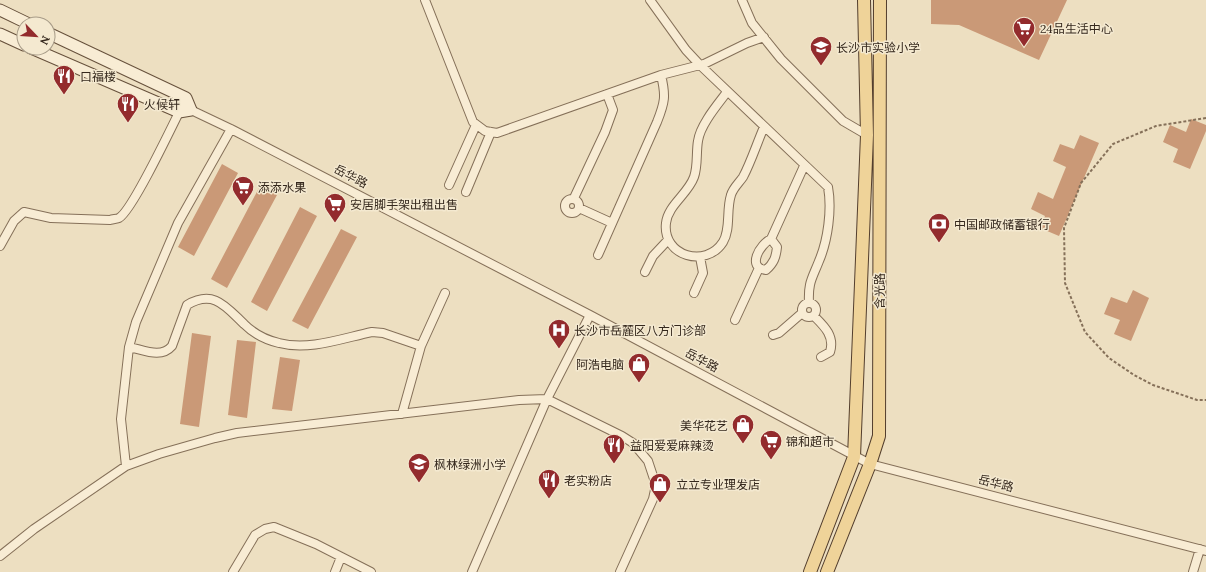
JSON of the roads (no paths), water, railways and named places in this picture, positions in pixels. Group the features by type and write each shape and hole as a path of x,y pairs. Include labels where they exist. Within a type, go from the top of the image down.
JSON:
{"main road":[{"name":"含光路","path":"810,572 854,457 866,134 864,0"},
{"name":"含光路","path":"827,572 870,464 879,436 880,0"}],"street":[{"path":"425,0 473,122 485,131 497,133 661,75 700,65 747,43 764,37"},
{"path":"650,0 686,50 700,65 804,166 828,187 830,199 824,244 819,261 809,282 809,303"},
{"path":"742,0 752,23 781,58 843,121 866,134"},
{"path":"0,10 16,18"},
{"path":"0,34 16,41"},
{"path":"50,56 179,112 191,110 186,98 56,37"},
{"path":"598,255 665,102 665,93 661,75"},
{"path":"727,92 712,112 698,139 694,175 689,186 671,209 666,221 666,235 670,245 683,254 700,257 714,253 723,242 727,233 727,209 731,194 742,177 764,127"},
{"path":"579,208 576,212 569,213 564,207 567,200 574,198 606,132 612,110 607,94"},
{"path":"0,246 14,221 24,212 51,218 110,220 119,218 126,211 140,187 186,98"},
{"name":"岳华路","path":"191,110 231,129 590,315 854,457 870,464 1203,550"},
{"path":"449,185 476,125"},
{"path":"126,466 121,418 129,347 136,322 178,223 231,129"},
{"path":"466,192 491,132"},
{"path":"735,320 759,268 755,258 759,249 764,242 771,239 804,166"},
{"path":"574,198 578,201 579,208"},
{"path":"579,208 612,223"},
{"path":"759,268 766,270 772,265 777,247 771,239"},
{"path":"645,272 653,256 668,240"},
{"path":"694,293 703,273 700,257"},
{"path":"402,414 421,346 445,293"},
{"path":"129,347 162,354 168,351 172,346 187,305 193,301 204,299 222,303 244,325 260,336 278,343 297,346 372,332 383,333 421,346"},
{"path":"774,335 779,333 802,313 804,304 809,303"},
{"path":"809,303 816,308 814,316"},
{"path":"802,313 805,317 809,318 814,316"},
{"path":"472,572 547,399 590,315"},
{"path":"814,316 824,326 830,336 832,344 830,352 821,357"},
{"path":"0,556 34,529 126,466 159,454 238,433 519,400 547,399 633,443 648,461 656,485 653,499 620,572"},
{"path":"234,572 255,535 270,528 283,530 371,572"},
{"path":"1193,572 1203,550"},
{"path":"335,572 341,557"}],"place":[{"name":"24品生活中心","path":"1024,48"},
{"name":"长沙市实验小学","path":"821,66"},
{"name":"口福楼","path":"64,96"},
{"name":"火候轩","path":"128,124"},
{"name":"添添水果","path":"243,206"},
{"name":"安居脚手架出租出售","path":"335,224"},
{"name":"中国邮政储蓄银行","path":"939,244"},
{"name":"长沙市岳麓区八方门诊部","path":"559,350"},
{"name":"阿浩电脑","path":"639,384"},
{"name":"美华花艺","path":"743,444"},
{"name":"锦和超市","path":"771,460"},
{"name":"益阳爱爱麻辣烫","path":"614,464"},
{"name":"枫林绿洲小学","path":"419,484"},
{"name":"老实粉店","path":"549,500"},
{"name":"立立专业理发店","path":"660,504"}]}
